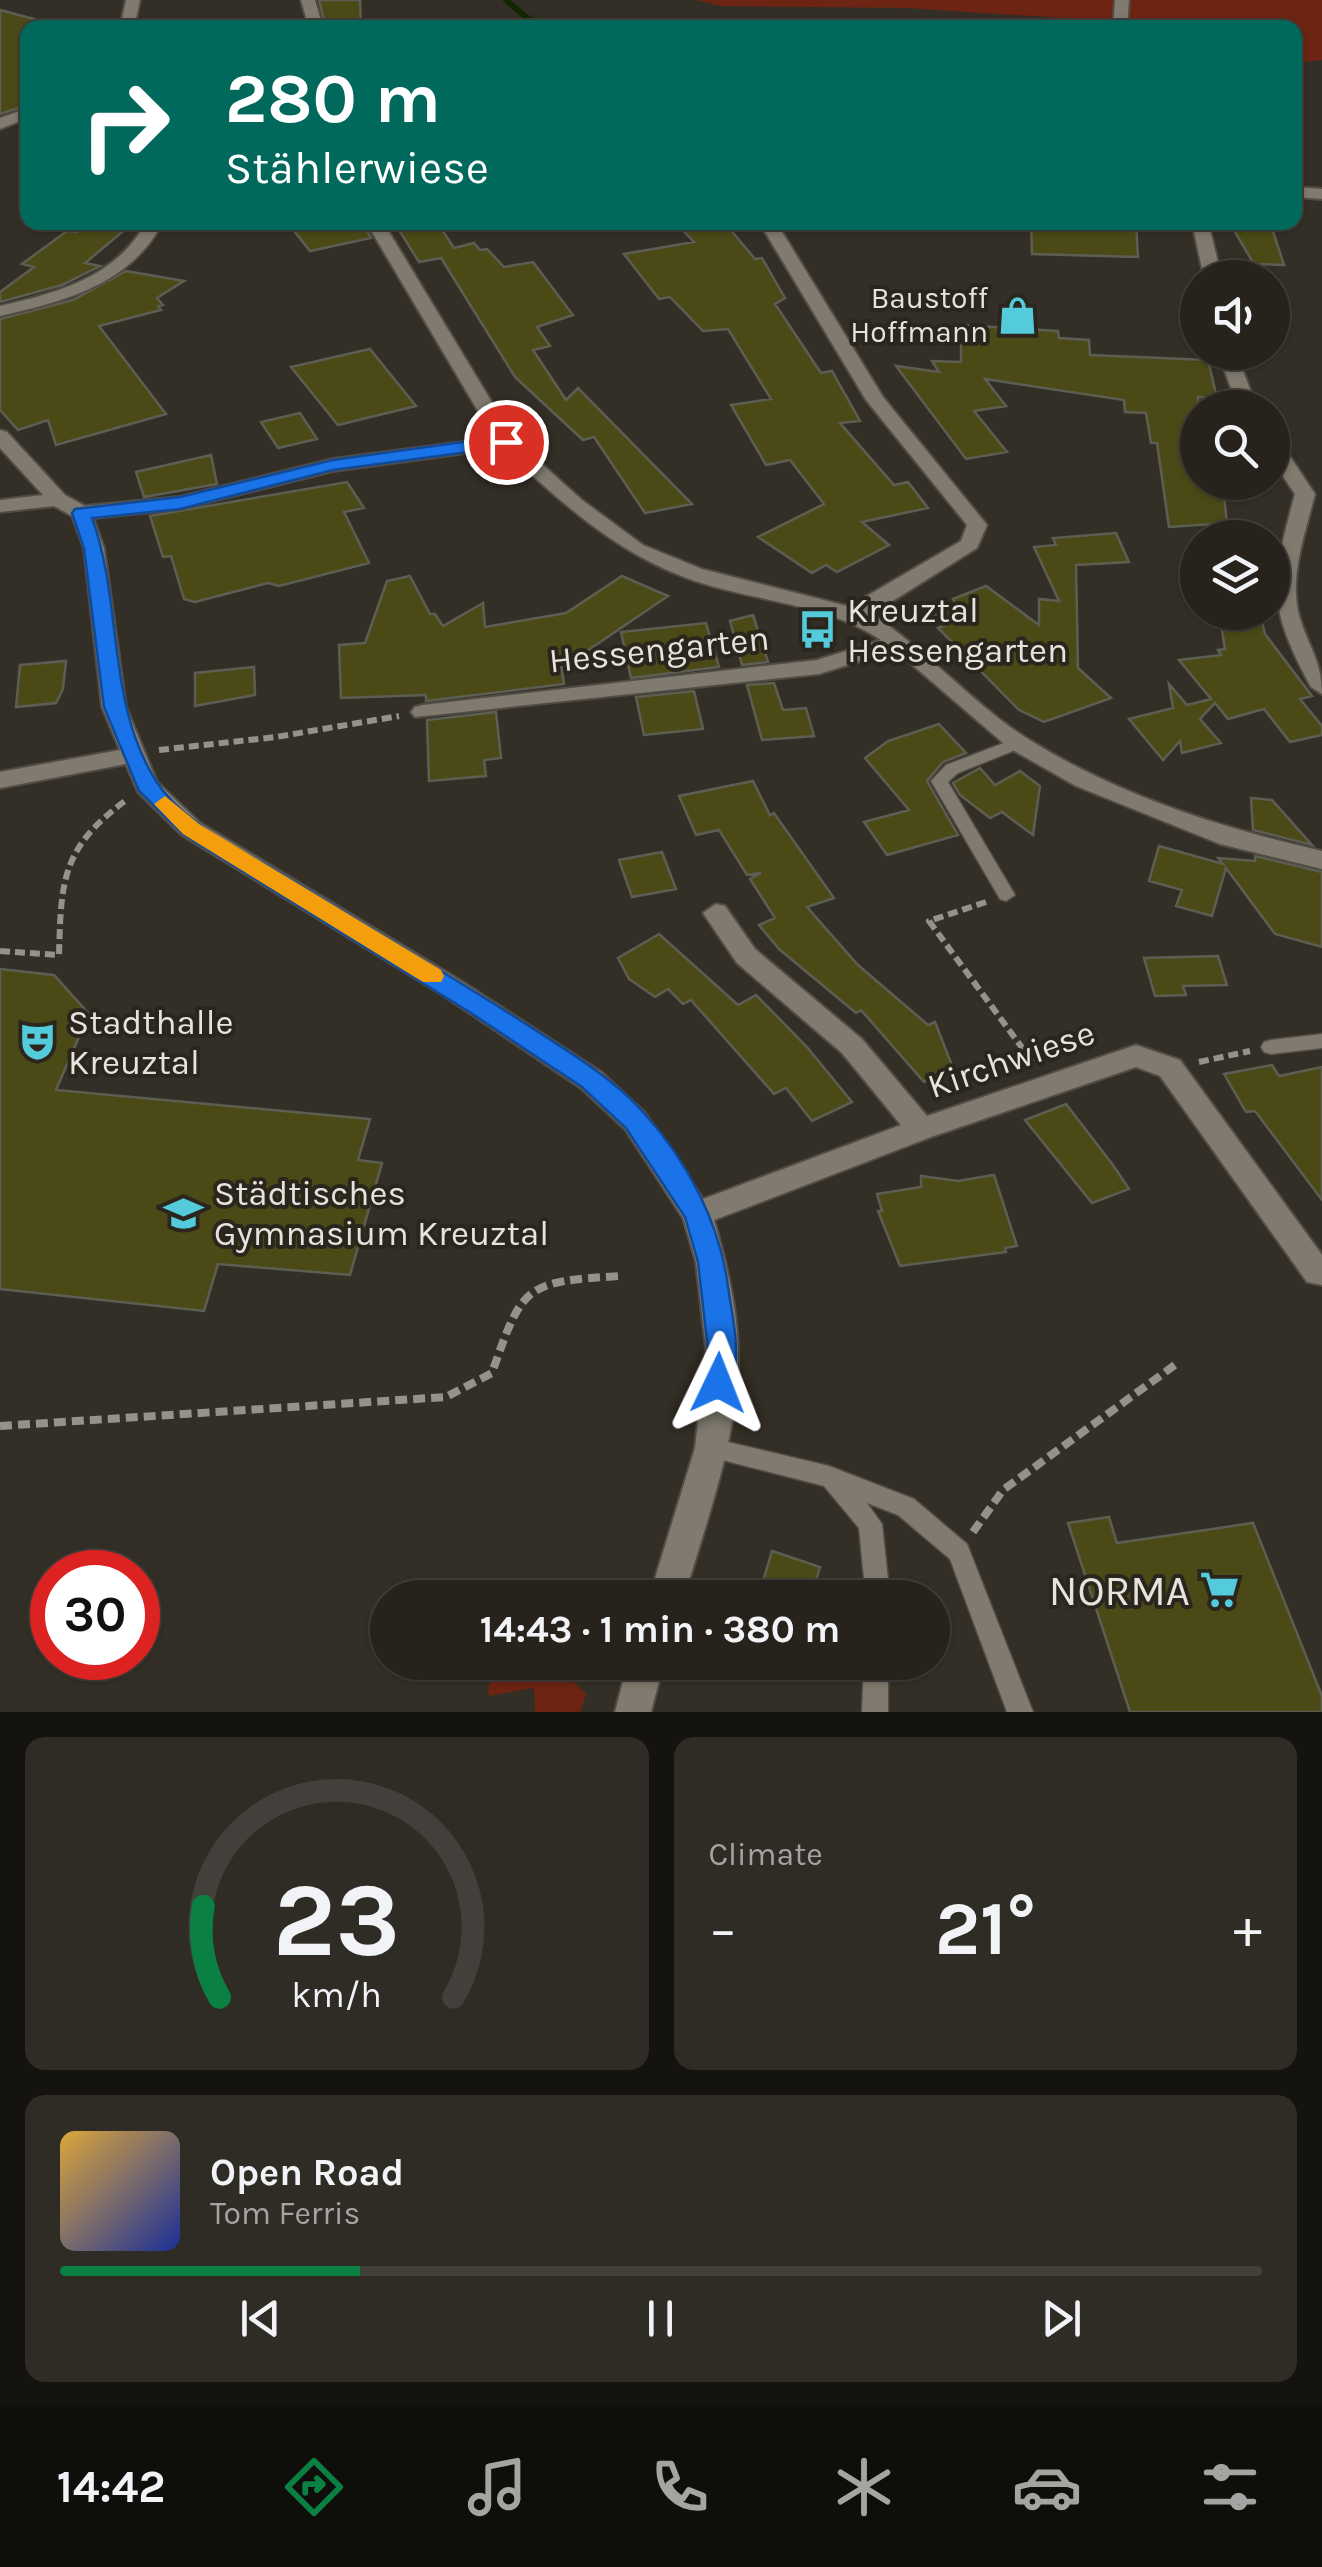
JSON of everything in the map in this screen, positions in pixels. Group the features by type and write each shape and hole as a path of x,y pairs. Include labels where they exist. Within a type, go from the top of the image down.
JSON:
{"street":[{"path":"0,311 70,292 108,274 138,251 150,230"},
{"path":"379,230 506,442 576,504 661,562 860,616 898,642 1017,743 1084,780 1229,838 1322,860"},
{"path":"777,230 874,400 978,525 970,544 868,606 860,616"},
{"path":"1202,230 1209,260"},
{"path":"0,436 58,499 81,513 180,503 333,465 506,442"},
{"path":"1290,464 1313,490 1281,585 1294,636 1322,687"},
{"path":"0,506 58,499"},
{"path":"81,513 94,548 114,707 147,786 191,829 452,988 591,1080 635,1121 697,1214 712,1262 722,1350 711,1448 671,1580"},
{"name":"Hessengarten","path":"423,712 819,667 898,642"},
{"path":"0,780 134,755"},
{"name":"Kirchwiese","path":"716,913 746,956 852,1046 921,1129"},
{"name":"Kirchwiese","path":"697,1214 921,1129 1136,1056 1170,1068"},
{"path":"1170,1068 1318,1273"},
{"path":"633,1712 641,1680"}],"lane":[{"path":"1006,894 939,782 952,769 1017,743"},
{"path":"1271,1047 1322,1041"},
{"path":"711,1448 829,1477 906,1508 959,1552 1020,1712"},
{"path":"829,1477 870,1524 876,1580"},
{"path":"874,1712 875,1680"}],"path":[{"path":"134,755 423,712"},
{"path":"0,950 59,955 61,888 70,852 89,826 147,786"},
{"path":"1006,894 929,921 1048,1084"},
{"path":"1170,1068 1271,1047"},
{"path":"0,1426 446,1396 492,1374 517,1300 544,1281 620,1276"},
{"path":"959,1552 1003,1490 1179,1362"}],"shaded area":[{"path":"696,0 1322,0 1322,60 1302,62 1302,20 1094,20 906,8 721,6"},
{"path":"492,1680 570,1680 586,1694 580,1712 535,1712 534,1688 489,1696 488,1686"}],"building":[{"path":"319,0 360,0 361,20 324,20"},
{"path":"0,10 38,20 20,20 20,108 0,114"},
{"path":"124,230 85,263 100,266 62,285 0,302 0,292 34,267 22,264 67,231"},
{"path":"293,230 366,230 371,238 310,251"},
{"path":"399,230 442,230 454,248 474,243 480,250 487,249 504,267 533,262 573,315 537,327 550,346 533,350 566,400 578,388 692,504 645,513 594,437 583,440 515,377 441,258 419,262"},
{"path":"683,230 731,230 755,259 762,258 785,298 775,304 821,373 832,371 860,421 840,423 894,485 908,482 928,508 862,522 889,545 837,572 826,565 812,573 758,537 824,504 790,460 766,465 731,405 771,399 728,329 703,331 670,297 659,299 624,254 694,242"},
{"path":"1031,230 1136,230 1138,257 1032,254"},
{"path":"1234,230 1273,230 1282,260 1252,260"},
{"path":"126,271 184,281 157,298 163,305 158,306 161,310 99,326 166,414 56,445 48,420 18,430 0,410 0,319 73,300"},
{"path":"961,325 1058,331 1059,338 1089,340 1090,355 1180,359 1180,370 1210,370 1215,390 1180,390 1180,500 1224,500 1227,520 1180,520 1180,526 1169,527 1157,443 1151,443 1146,413 1125,412 1124,400 985,379 1006,406 974,411 1007,452 966,459 896,366 939,372 932,361 961,362"},
{"path":"370,349 416,406 338,425 291,367"},
{"path":"300,413 317,439 278,448 261,422"},
{"path":"211,455 217,484 144,497 136,472"},
{"path":"347,482 364,508 344,512 369,563 279,586 268,583 195,602 184,599 171,556 163,557 150,516"},
{"path":"1116,533 1129,562 1076,565 1078,668 1111,698 1044,722 1019,710 938,628 946,625 935,616 957,606 953,599 986,586 1039,625 1039,599 1059,601 1034,547 1056,545 1053,538"},
{"path":"410,576 430,614 435,614 443,626 483,603 485,627 566,613 622,576 668,596 581,655 560,657 564,684 426,701 426,695 341,698 339,645 365,643 387,581"},
{"path":"753,615 768,662 742,665 730,621"},
{"path":"706,623 719,667 631,678 621,632"},
{"path":"1222,630 1264,630 1312,696 1300,699 1322,726 1322,735 1290,742 1264,709 1228,719 1215,703 1200,719 1221,743 1182,753 1180,741 1163,760 1129,719 1173,708 1169,684 1187,705 1211,699 1179,660 1221,655 1218,650 1225,649"},
{"path":"66,661 63,689 56,703 16,707 20,665"},
{"path":"254,667 255,695 195,706 195,673"},
{"path":"774,683 783,710 806,708 814,736 762,740 747,685"},
{"path":"694,691 703,729 644,735 636,697"},
{"path":"496,712 501,758 484,760 486,776 429,781 427,720"},
{"path":"939,724 966,753 943,762 927,781 958,835 887,855 864,822 909,810 865,758 888,741"},
{"path":"980,768 995,785 1020,771 1040,786 1033,835 1002,812 990,818 960,795 953,783"},
{"path":"753,781 770,815 774,813 834,898 807,907 858,965 928,1025 935,1022 953,1068 924,1082 861,1010 856,1013 779,949 759,925 775,918 750,879 761,873 747,875 719,830 696,835 679,796"},
{"path":"1251,798 1272,800 1312,845 1253,830"},
{"path":"1159,846 1223,864 1218,858 1255,861 1255,856 1322,872 1322,947 1275,934 1226,868 1212,916 1176,906 1182,890 1149,881"},
{"path":"662,852 676,889 632,897 619,860"},
{"path":"659,934 738,1005 756,995 807,1047 852,1102 812,1121 786,1088 774,1094 691,1000 683,1004 668,989 655,997 629,979 618,958"},
{"path":"1218,956 1227,985 1183,986 1186,995 1155,996 1144,958"},
{"name":"Städtisches Gymnasium Kreuztal","path":"0,969 54,975 89,1014 56,1090 370,1119 358,1160 382,1163 350,1275 218,1264 204,1311 0,1289"},
{"path":"1272,1065 1279,1076 1322,1067 1322,1200 1255,1111 1246,1112 1224,1074"},
{"path":"1066,1104 1129,1189 1092,1203 1025,1120"},
{"path":"994,1175 1017,1246 1005,1248 1006,1252 900,1266 878,1211 882,1211 877,1194 921,1187 921,1176 958,1181"},
{"path":"1109,1517 1117,1543 1253,1523 1322,1696 1322,1712 1130,1712 1068,1523"},
{"path":"772,1551 820,1567 816,1580 763,1580"}],"waterway":[{"path":"506,0 532,20"}],"slow traffic":[{"path":"165,804 191,829 432,976"}],"place":[{"name":"Baustoff Hoffmann","path":"1018,315"},
{"name":"Kreuztal Hessengarten","path":"817,630"},
{"name":"Stadthalle Kreuztal","path":"38,1042"},
{"name":"Städtisches Gymnasium Kreuztal","path":"184,1213"},
{"name":"NORMA","path":"1220,1590"}],"route":[{"path":"506,442 333,465 180,503 81,513 94,548 114,707 147,786 191,829 480,1006 591,1080 635,1121 697,1214 712,1262 722,1350 718,1383"}]}
